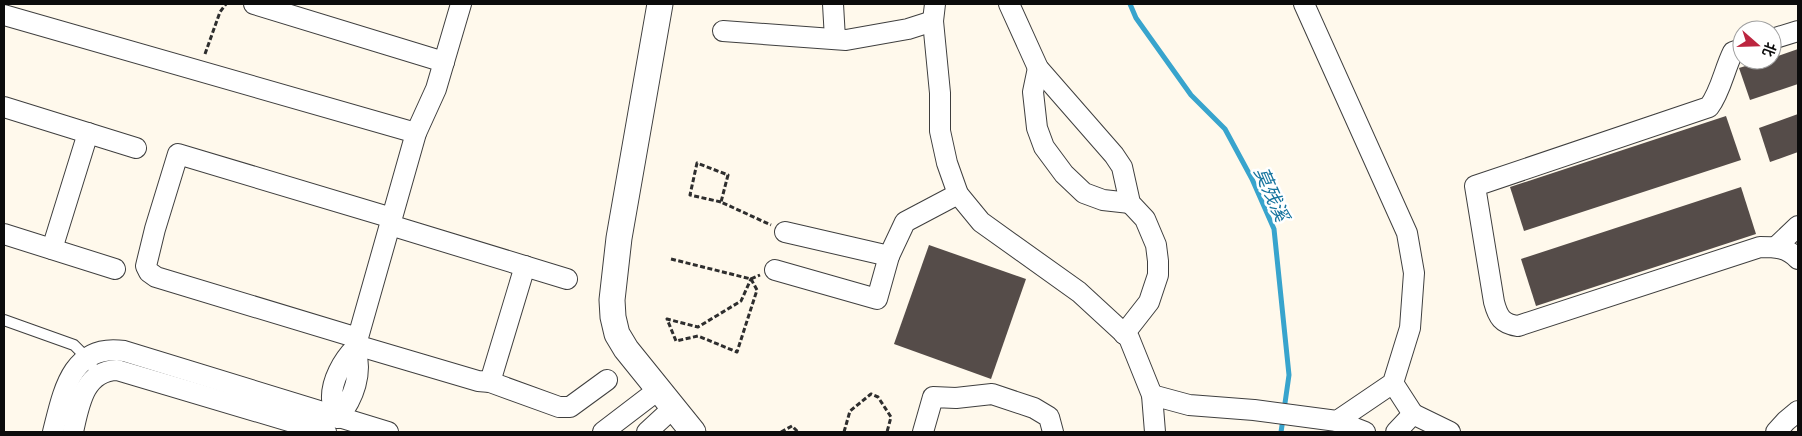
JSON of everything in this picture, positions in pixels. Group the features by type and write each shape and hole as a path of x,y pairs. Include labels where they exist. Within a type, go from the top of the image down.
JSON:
{"street":[{"path":"254,4 444,62"},
{"path":"333,427 348,405 354,388 358,363 356,344 416,133 431,103 461,4"},
{"path":"660,4 619,238 612,300 613,317 617,334 626,349 693,432"},
{"path":"833,4 835,39"},
{"path":"1009,4 1038,68 1114,155 1122,167 1130,203 1145,219 1156,245 1158,274 1149,302 1124,334"},
{"path":"1304,4 1407,233 1414,273 1410,328 1392,383 1337,421"},
{"path":"723,31 846,40 890,32 934,12 940,93 940,132 958,194 981,222 1079,292 1129,338 1152,395 1155,432"},
{"path":"4,15 416,133"},
{"path":"1782,36 1798,31"},
{"path":"1732,54 1725,69 1717,97 1709,107 1475,186 1498,316 1505,323 1518,326 1760,247 1777,246 1794,254 1798,259"},
{"path":"1038,68 1033,92 1036,128 1044,147 1064,174 1084,193 1103,200 1130,203"},
{"path":"4,106 136,148"},
{"path":"52,249 88,133"},
{"path":"567,279 178,154 155,229 146,266 149,272 156,277 356,344 478,381 490,382 559,407 570,407 606,380"},
{"path":"775,270 877,300 889,256 905,222 958,194"},
{"path":"1777,246 1798,226"},
{"path":"785,232 889,256"},
{"path":"4,234 115,269"},
{"path":"490,382 525,266"},
{"path":"53,432 63,392 77,366 87,358 103,351 124,351 333,427"},
{"path":"73,432 85,389 98,376 108,370 117,370 333,427 388,432"},
{"path":"1392,383 1413,414 1450,432"},
{"path":"923,432 933,397 956,398 992,394 1034,408 1049,417 1053,432"},
{"path":"1152,395 1189,405 1254,410 1337,421 1365,432"},
{"path":"603,432 666,399"},
{"path":"647,432 666,399"},
{"path":"1776,432 1798,411"},
{"path":"1396,432 1413,414"}],"lane":[{"path":"4,320 74,346 87,358 98,376"}],"path":[{"path":"199,71 220,12 226,4"},
{"path":"721,202 728,174 697,164 690,195 721,202 785,232"},
{"path":"671,259 751,279 775,270"},
{"path":"751,279 757,290 737,352 698,336 676,341 667,319 698,327 741,301 751,279"},
{"path":"844,432 850,411 871,394 878,396 891,417 887,432"},
{"path":"781,432 792,426 798,432"}],"building":[{"path":"1798,49 1798,84 1750,100 1740,70 1782,70 1782,55"},
{"path":"1798,114 1798,152 1770,162 1759,128"},
{"path":"1726,116 1741,160 1524,231 1510,187"},
{"path":"1741,187 1756,234 1536,306 1521,259"},
{"path":"929,245 1026,279 991,379 894,344"}],"waterway":[{"name":"莫残溪","path":"1130,4 1136,18 1191,95 1225,129 1252,179 1274,229 1289,375 1284,410"},
{"name":"莫残溪","path":"1281,432 1283,419"}]}
